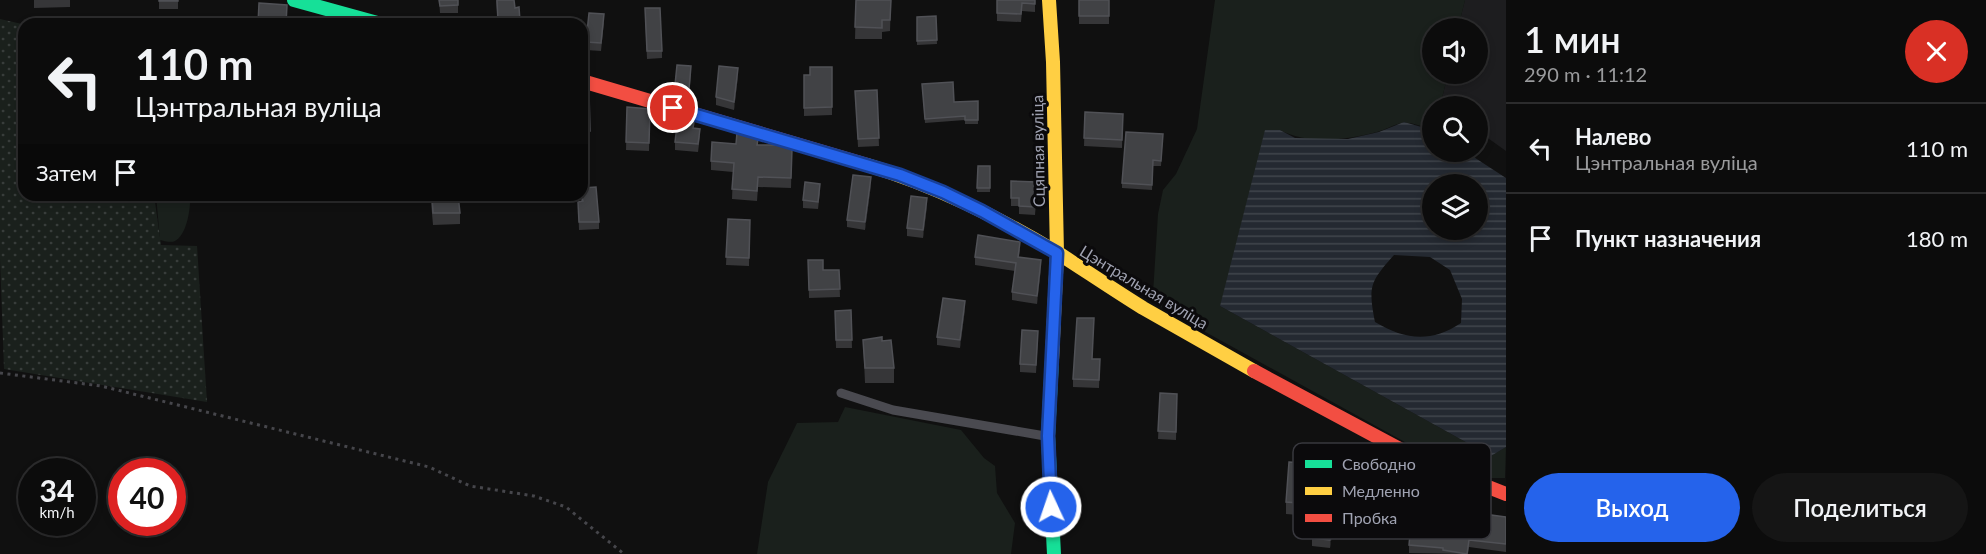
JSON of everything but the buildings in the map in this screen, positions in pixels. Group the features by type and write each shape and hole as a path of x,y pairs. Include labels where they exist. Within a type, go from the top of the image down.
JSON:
{"street":[{"path":"294,0 359,18"},
{"name":"Сцяпная вуліца","path":"1049,0 1053,62 1057,253 1048,436 1053,554"},
{"name":"Цэнтральная вуліца","path":"588,83 900,175 943,192 1057,253 1142,307 1388,443"},
{"name":"Цэнтральная вуліца","path":"1491,488 1506,494"}],"lane":[{"path":"841,393 893,410 1048,436"}],"path":[{"path":"0,373 101,386 429,467 470,486 534,496 566,507 624,554"}],"shaded area":[{"path":"1215,0 1465,0 1460,18 1422,18 1422,84 1446,84 1442,96 1422,96 1422,126 1403,123 1365,135 1328,140 1303,138 1280,130 1220,306 1468,443 1407,443 1162,308 1153,294 1158,214 1163,190 1176,174 1197,129"},
{"path":"1465,0 1506,0 1506,151 1488,138 1488,96 1442,96 1446,84 1488,84 1488,18 1460,18"},
{"path":"0,19 18,23 18,201 155,201 161,245 197,246 207,402 4,369 0,258"},
{"path":"1404,122 1422,127 1422,162 1481,162 1506,178 1506,447 1491,456 1491,443 1468,443 1220,306 1265,130 1280,130 1295,138 1348,139 1379,132","holes":["1394,255 1430,257 1450,270 1462,299 1461,323 1439,334 1418,337 1397,333 1375,322 1372,300 1373,285"]},
{"path":"157,201 190,201 183,233 175,241 160,240"},
{"path":"845,407 961,430 984,458 995,466 997,493 1015,523 1011,554 757,554 768,482 797,423 838,422"},
{"path":"1506,447 1505,478 1491,478 1491,456"}],"traffic: fast":[{"path":"294,0 359,18"},
{"path":"1052,360 1048,436 1054,554"}],"traffic: slow":[{"path":"1049,0 1053,62 1057,253 1052,360"},
{"path":"867,165 941,192 1012,227 1058,253 1143,308 1254,371"}],"traffic: jam":[{"path":"588,83 867,165"},
{"path":"1254,371 1388,443"},
{"path":"1491,488 1506,494"}],"route":[{"path":"673,108 900,175 982,211 1057,253 1048,436 1051,507"}]}
